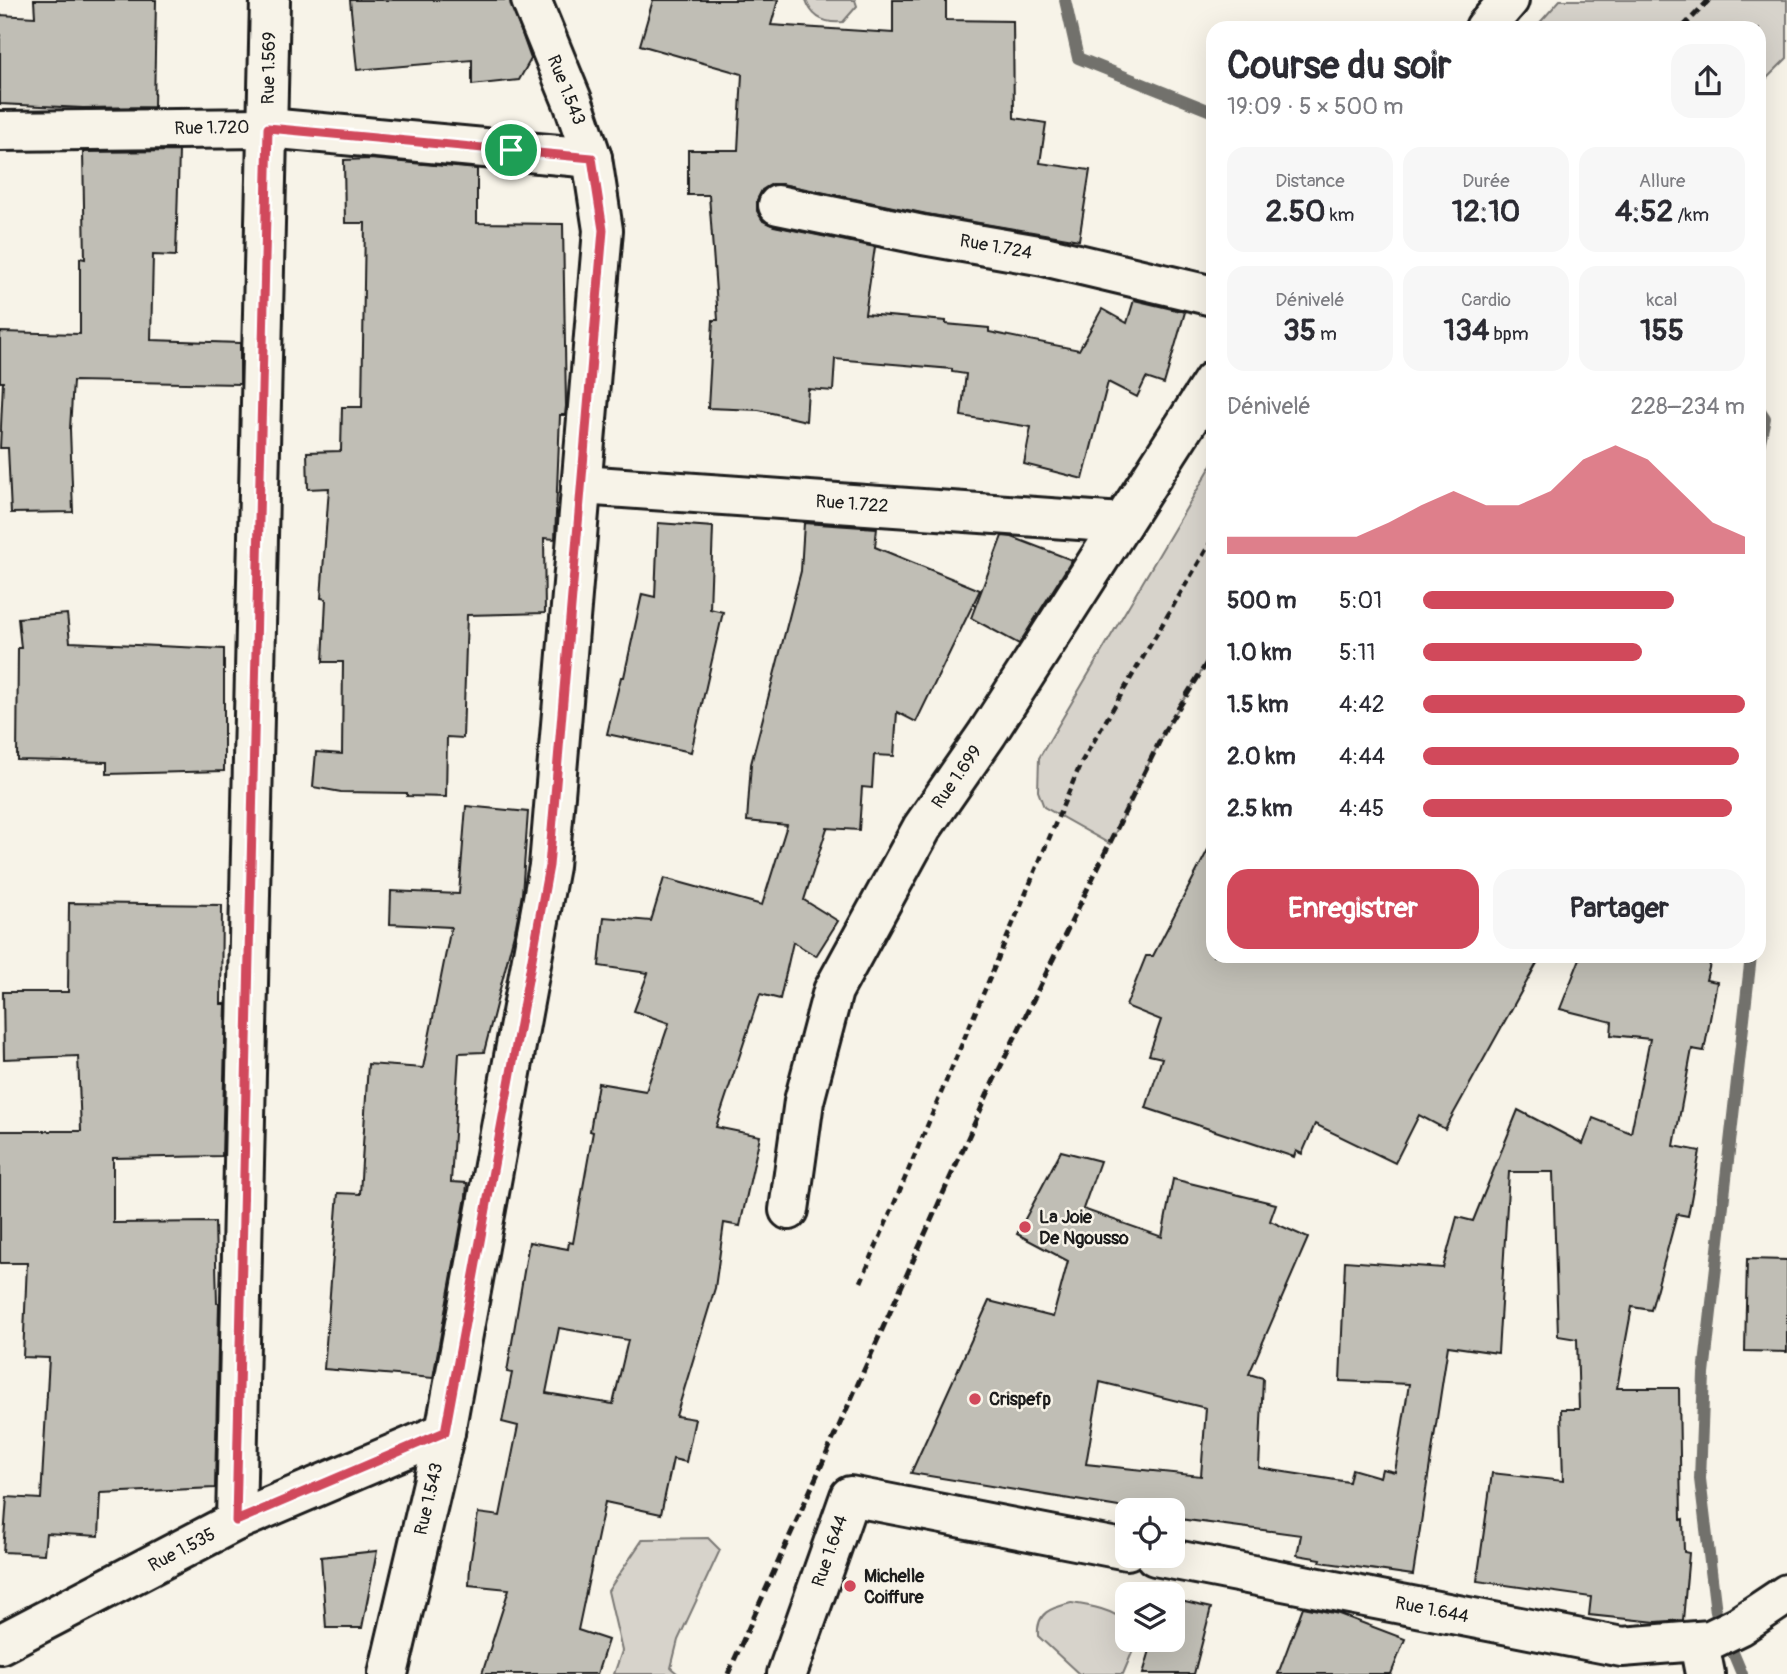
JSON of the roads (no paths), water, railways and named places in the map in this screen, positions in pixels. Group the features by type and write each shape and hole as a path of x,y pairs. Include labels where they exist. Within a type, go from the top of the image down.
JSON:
{"street":[{"name":"Rue 1.569","path":"236,1521 270,0"},
{"name":"Rue 1.543","path":"388,1674 445,1432 549,866 603,230 592,158 574,104 531,0"},
{"path":"1491,21 1509,0"},
{"name":"Rue 1.720","path":"0,131 268,128 592,158"},
{"name":"Rue 1.724","path":"779,205 923,235 1044,256 1206,294"},
{"name":"Rue 1.699","path":"789,1210 804,1101 833,991 922,828 987,734 1206,392"},
{"name":"Rue 1.722","path":"581,485 1122,523"},
{"name":"Rue 1.535","path":"0,1644 236,1521 445,1432"},
{"name":"Rue 1.644","path":"787,1674 850,1496 1115,1548"},
{"name":"Rue 1.644","path":"1185,1562 1622,1647 1713,1646"},
{"path":"1713,1646 1787,1594"}],"waterway":[{"path":"1065,0 1078,58 1206,109"},
{"path":"1742,1674 1716,1612 1700,1479 1704,1374 1750,963"}],"railway":[{"path":"1689,21 1709,0"},
{"path":"728,1674 993,1082 1166,728 1206,664"}],"place":[{"name":"La Joie De Ngousso","path":"1025,1227"},
{"name":"Crispefp","path":"975,1399"},
{"name":"Michelle Coiffure","path":"850,1586"}]}
